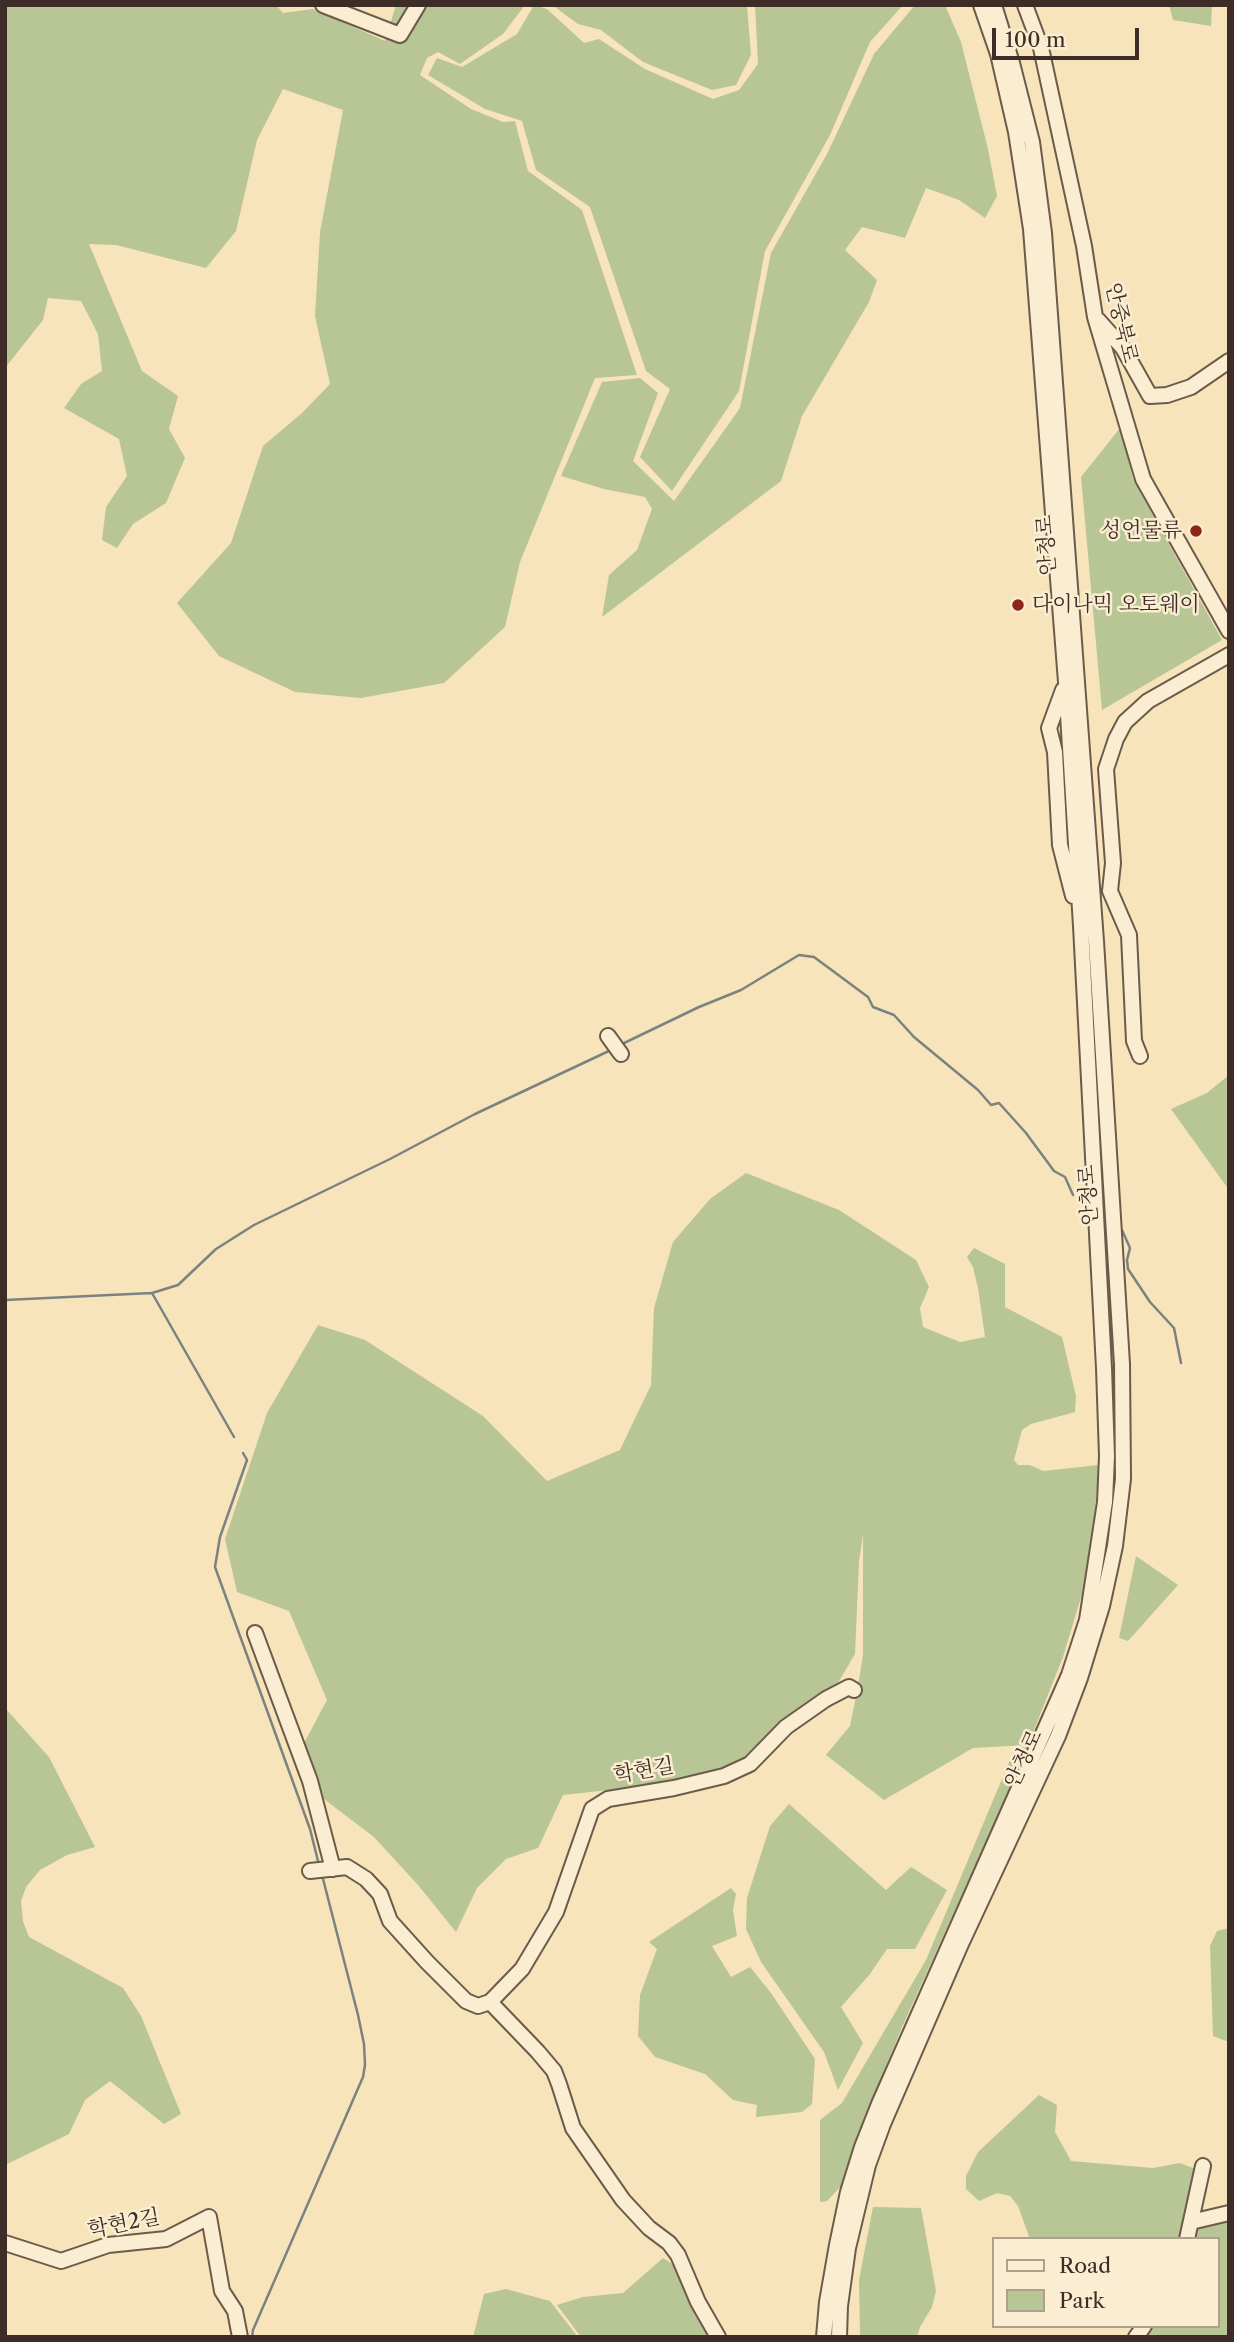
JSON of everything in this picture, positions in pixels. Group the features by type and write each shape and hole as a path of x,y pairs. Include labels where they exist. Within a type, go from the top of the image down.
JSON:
{"street":[{"path":"323,5 400,35 418,5"},
{"name":"안청로","path":"824,2337 836,2245 862,2147 1064,1688 1087,1620 1105,1502 1107,1456 1104,1368 1081,926 1066,682 1031,229 1016,132 998,54 981,5"},
{"name":"안청로","path":"839,2337 840,2306 848,2248 868,2165 961,1944 1058,1736 1080,1678 1113,1558 1123,1479 1122,1364 1096,955 1044,233 1032,142 994,5"},
{"name":"안중북로","path":"1025,5 1041,47 1071,181 1095,317 1143,479 1229,631"},
{"path":"1095,317 1123,348 1150,396 1167,395 1191,387 1229,361"},
{"path":"1139,1056 1134,1041 1129,935 1110,891 1113,863 1106,769 1125,722 1148,701 1229,654"},
{"path":"1066,682 1049,728 1055,751 1060,845 1081,926"},
{"path":"608,1037 621,1054"},
{"path":"255,1633 307,1772 333,1869"},
{"name":"학현길","path":"490,2002 522,1969 556,1912 592,1809 608,1799 724,1776 750,1764 786,1727 826,1699 849,1687 854,1690"},
{"path":"310,1871 347,1867 366,1879 380,1894 390,1922 466,2001 478,2006 490,2002 554,2071 573,2128 623,2200 678,2255 698,2302 718,2337"},
{"path":"1187,2237 1203,2166"},
{"path":"1191,2222 1222,2214"},
{"name":"학현2길","path":"5,2243 61,2260 108,2245 166,2239 209,2217 222,2291 235,2311 240,2337"}],"green space":[{"path":"5,5 276,5 283,13 313,9 385,41 396,5 525,5 503,34 460,64 438,52 427,58 420,75 471,109 503,122 515,121 528,171 582,210 637,375 595,378 520,562 505,627 444,683 361,698 295,692 219,656 177,603 231,543 263,446 302,413 330,384 315,316 320,232 343,110 283,89 257,140 236,231 206,268 116,245 89,244 142,371 178,396 169,429 185,458 166,503 133,524 117,548 102,540 106,507 127,476 119,439 64,408 81,384 102,371 98,334 81,301 48,298 43,320 5,368"},
{"path":"534,5 547,9 584,43 599,39 645,69 713,99 739,90 758,64 755,5 903,5 870,42 830,135 765,251 739,391 672,491 640,457 670,389 646,371 590,207 536,170 522,121 485,109 428,75 437,58 462,67 517,34"},
{"path":"552,5 747,5 751,55 736,85 712,90 643,62 601,30 578,24"},
{"path":"915,5 945,5 961,42 997,196 985,218 959,200 926,188 905,238 862,227 845,250 877,280 869,302 802,416 781,481 602,617 609,575 637,550 652,509 645,497 604,489 561,476 602,382 640,378 658,393 633,461 674,501 740,408 771,253 827,154 874,54"},
{"path":"1169,5 1212,5 1211,26 1173,20"},
{"path":"1120,428 1133,479 1222,640 1102,710 1081,477"},
{"path":"1229,1075 1229,1190 1171,1109 1207,1093"},
{"path":"746,1173 839,1210 916,1260 929,1287 920,1308 923,1327 960,1342 985,1337 978,1288 973,1267 967,1257 974,1248 1005,1264 1005,1307 1062,1337 1076,1396 1075,1412 1031,1424 1022,1430 1014,1460 1018,1465 1030,1465 1043,1471 1099,1465 1093,1534 1082,1594 1063,1657 1028,1745 973,1748 884,1800 826,1755 850,1726 857,1692 863,1655 863,1535 859,1561 855,1654 838,1683 784,1723 747,1761 723,1772 673,1783 563,1795 538,1848 506,1859 477,1888 456,1932 374,1837 316,1793 303,1745 327,1700 289,1611 237,1592 225,1539 267,1413 318,1325 365,1340 483,1416 547,1481 620,1450 651,1385 654,1308 673,1242 710,1199"},
{"path":"1136,1556 1178,1585 1128,1641 1119,1638"},
{"path":"5,1708 49,1757 95,1847 67,1855 40,1870 26,1887 21,1901 23,1921 29,1937 123,1988 141,2016 181,2114 164,2124 110,2081 85,2100 69,2134 5,2165"},
{"path":"1029,1747 902,2027 860,2130 845,2182 827,2201 820,2202 820,2120 842,2103 926,1960 1015,1748"},
{"path":"789,1804 886,1890 911,1867 947,1890 915,1949 887,1949 870,1974 841,2007 863,2043 838,2090 824,2052 761,1962 746,1929 747,1898 770,1826"},
{"path":"731,1888 736,1894 733,1910 737,1936 712,1946 731,1977 750,1967 771,1993 815,2059 812,2104 802,2112 756,2117 757,2105 733,2100 705,2074 655,2057 638,2036 640,1995 657,1949 649,1942"},
{"path":"1229,1928 1229,2042 1213,2036 1210,1946 1217,1931"},
{"path":"1039,2095 1057,2105 1055,2132 1071,2161 1153,2168 1180,2163 1198,2170 1181,2237 1029,2237 1018,2206 1010,2196 997,2193 979,2201 966,2189 966,2176 978,2152"},
{"path":"873,2207 921,2208 936,2291 932,2307 917,2337 860,2337 859,2280"},
{"path":"1229,2216 1229,2337 1129,2337 1136,2328 1220,2328 1220,2237 1182,2237 1184,2227"},
{"path":"663,2258 677,2267 709,2337 581,2337 557,2305 583,2297 623,2293"},
{"path":"506,2289 550,2301 578,2337 473,2337 484,2294"}],"waterway":[{"path":"620,1045 741,990 799,955 814,957 868,997 873,1007 894,1015 914,1037 978,1090 991,1105 999,1103 1026,1133 1054,1171 1065,1177 1073,1195"},
{"path":"152,1293 178,1285 216,1249 254,1225 475,1114 611,1050"},
{"path":"1122,1230 1130,1248 1128,1269 1150,1302 1174,1328 1181,1363"},
{"path":"5,1300 152,1293 234,1437"},
{"path":"243,1453 247,1460 220,1537 215,1567 310,1829 319,1865"},
{"path":"252,2337 363,2077 365,2065 358,2015 322,1875"}],"place":[{"name":"성언물류","path":"1196,531"},
{"name":"다이나믹 오토웨이","path":"1018,605"}]}
